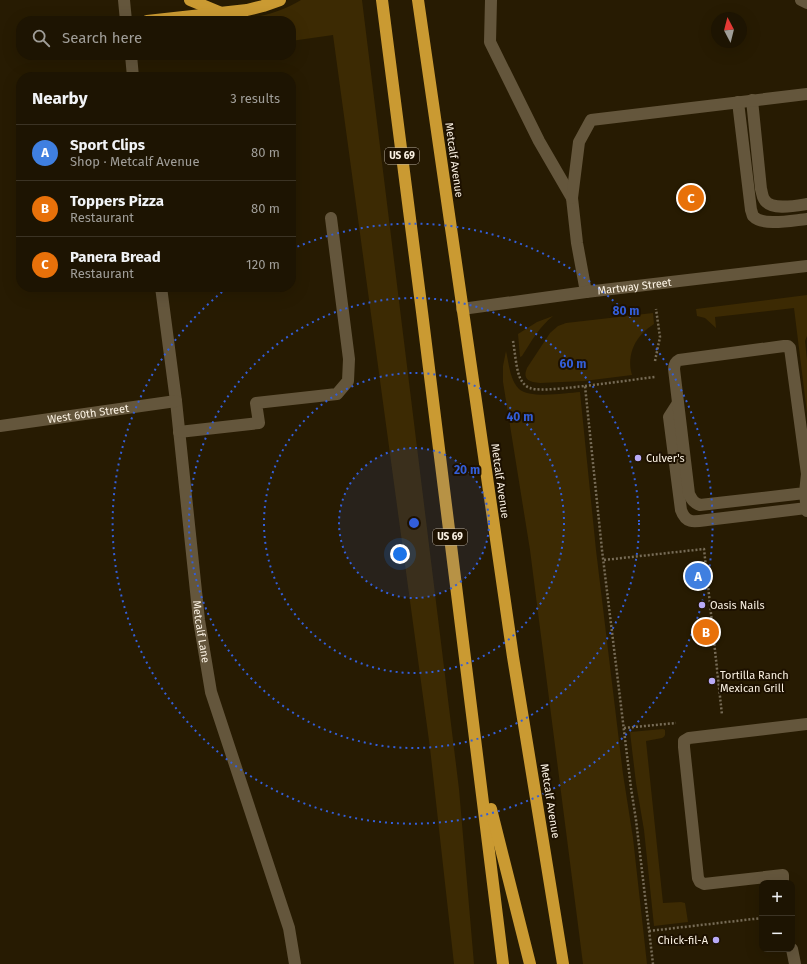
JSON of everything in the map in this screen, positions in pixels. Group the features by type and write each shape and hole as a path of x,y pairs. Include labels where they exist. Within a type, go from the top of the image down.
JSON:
{"highway":[{"path":"190,0 220,13"},
{"path":"193,16 247,10 280,0"},
{"name":"US 69","path":"382,0 503,964"},
{"name":"Metcalf Avenue","path":"418,0 513,657 563,964"},
{"path":"478,761 530,964"}],"street":[{"path":"124,0 126,16"},
{"path":"491,0 490,42 539,141 572,198"},
{"path":"800,0 807,3"},
{"path":"131,60 133,72"},
{"path":"586,292 572,198 578,142 591,120 807,94"},
{"path":"752,100 764,199 772,206 783,207 807,204"},
{"path":"738,102 751,210 754,216 760,220 773,222 807,219"},
{"path":"179,432 259,423 256,403 336,394 348,381 349,359 331,218"},
{"name":"Martway Street","path":"462,309 586,292 807,266"},
{"name":"Metcalf Lane","path":"162,292 176,401 199,620 211,692 290,928 295,964"},
{"path":"805,493 700,505 694,503 689,494 674,365 679,360 784,346 788,346 790,348 807,474 805,493 807,512"},
{"name":"West 60th Street","path":"0,426 176,401"},
{"path":"678,403 669,417 681,510 687,520 693,522 806,508"},
{"path":"783,879 704,884 700,882 698,878 684,741 689,738 807,724"},
{"path":"793,952 795,964"}],"path":[{"path":"513,341 518,372 521,380 529,388 537,390 586,386 655,377"},
{"path":"586,386 604,560 653,964"},
{"path":"604,560 704,549 722,718"},
{"path":"624,728 677,723"},
{"path":"649,931 759,918"}],"shaded area":[{"path":"301,0 362,0 459,789 474,964 454,964 430,748 333,35 296,40 296,16 260,16 292,5"},
{"path":"807,295 807,336 805,341 807,360 807,413 794,308 715,317 716,328 705,318 697,316 696,309"},
{"path":"653,313 654,324 642,334 634,346 630,360 632,375 584,381 540,383 530,381 526,378 527,368 550,333 558,326 566,323"},
{"path":"553,316 539,330 520,357 518,334 537,322"},
{"path":"506,351 510,372 516,385 524,392 548,395 580,392 596,550 623,774 633,838 647,964 583,964 530,550 503,382 503,366"},
{"path":"665,730 665,736 646,741 663,903 685,903 688,922 654,926 644,830 636,783 630,732"}],"place":[{"name":"Panera Bread","path":"691,198"},
{"name":"Culver's","path":"638,458"},
{"name":"Sport Clips","path":"698,576"},
{"name":"Oasis Nails","path":"702,605"},
{"name":"Toppers Pizza","path":"706,632"},
{"name":"Tortilla Ranch Mexican Grill","path":"712,681"},
{"name":"Chick-fil-A","path":"716,940"}]}
